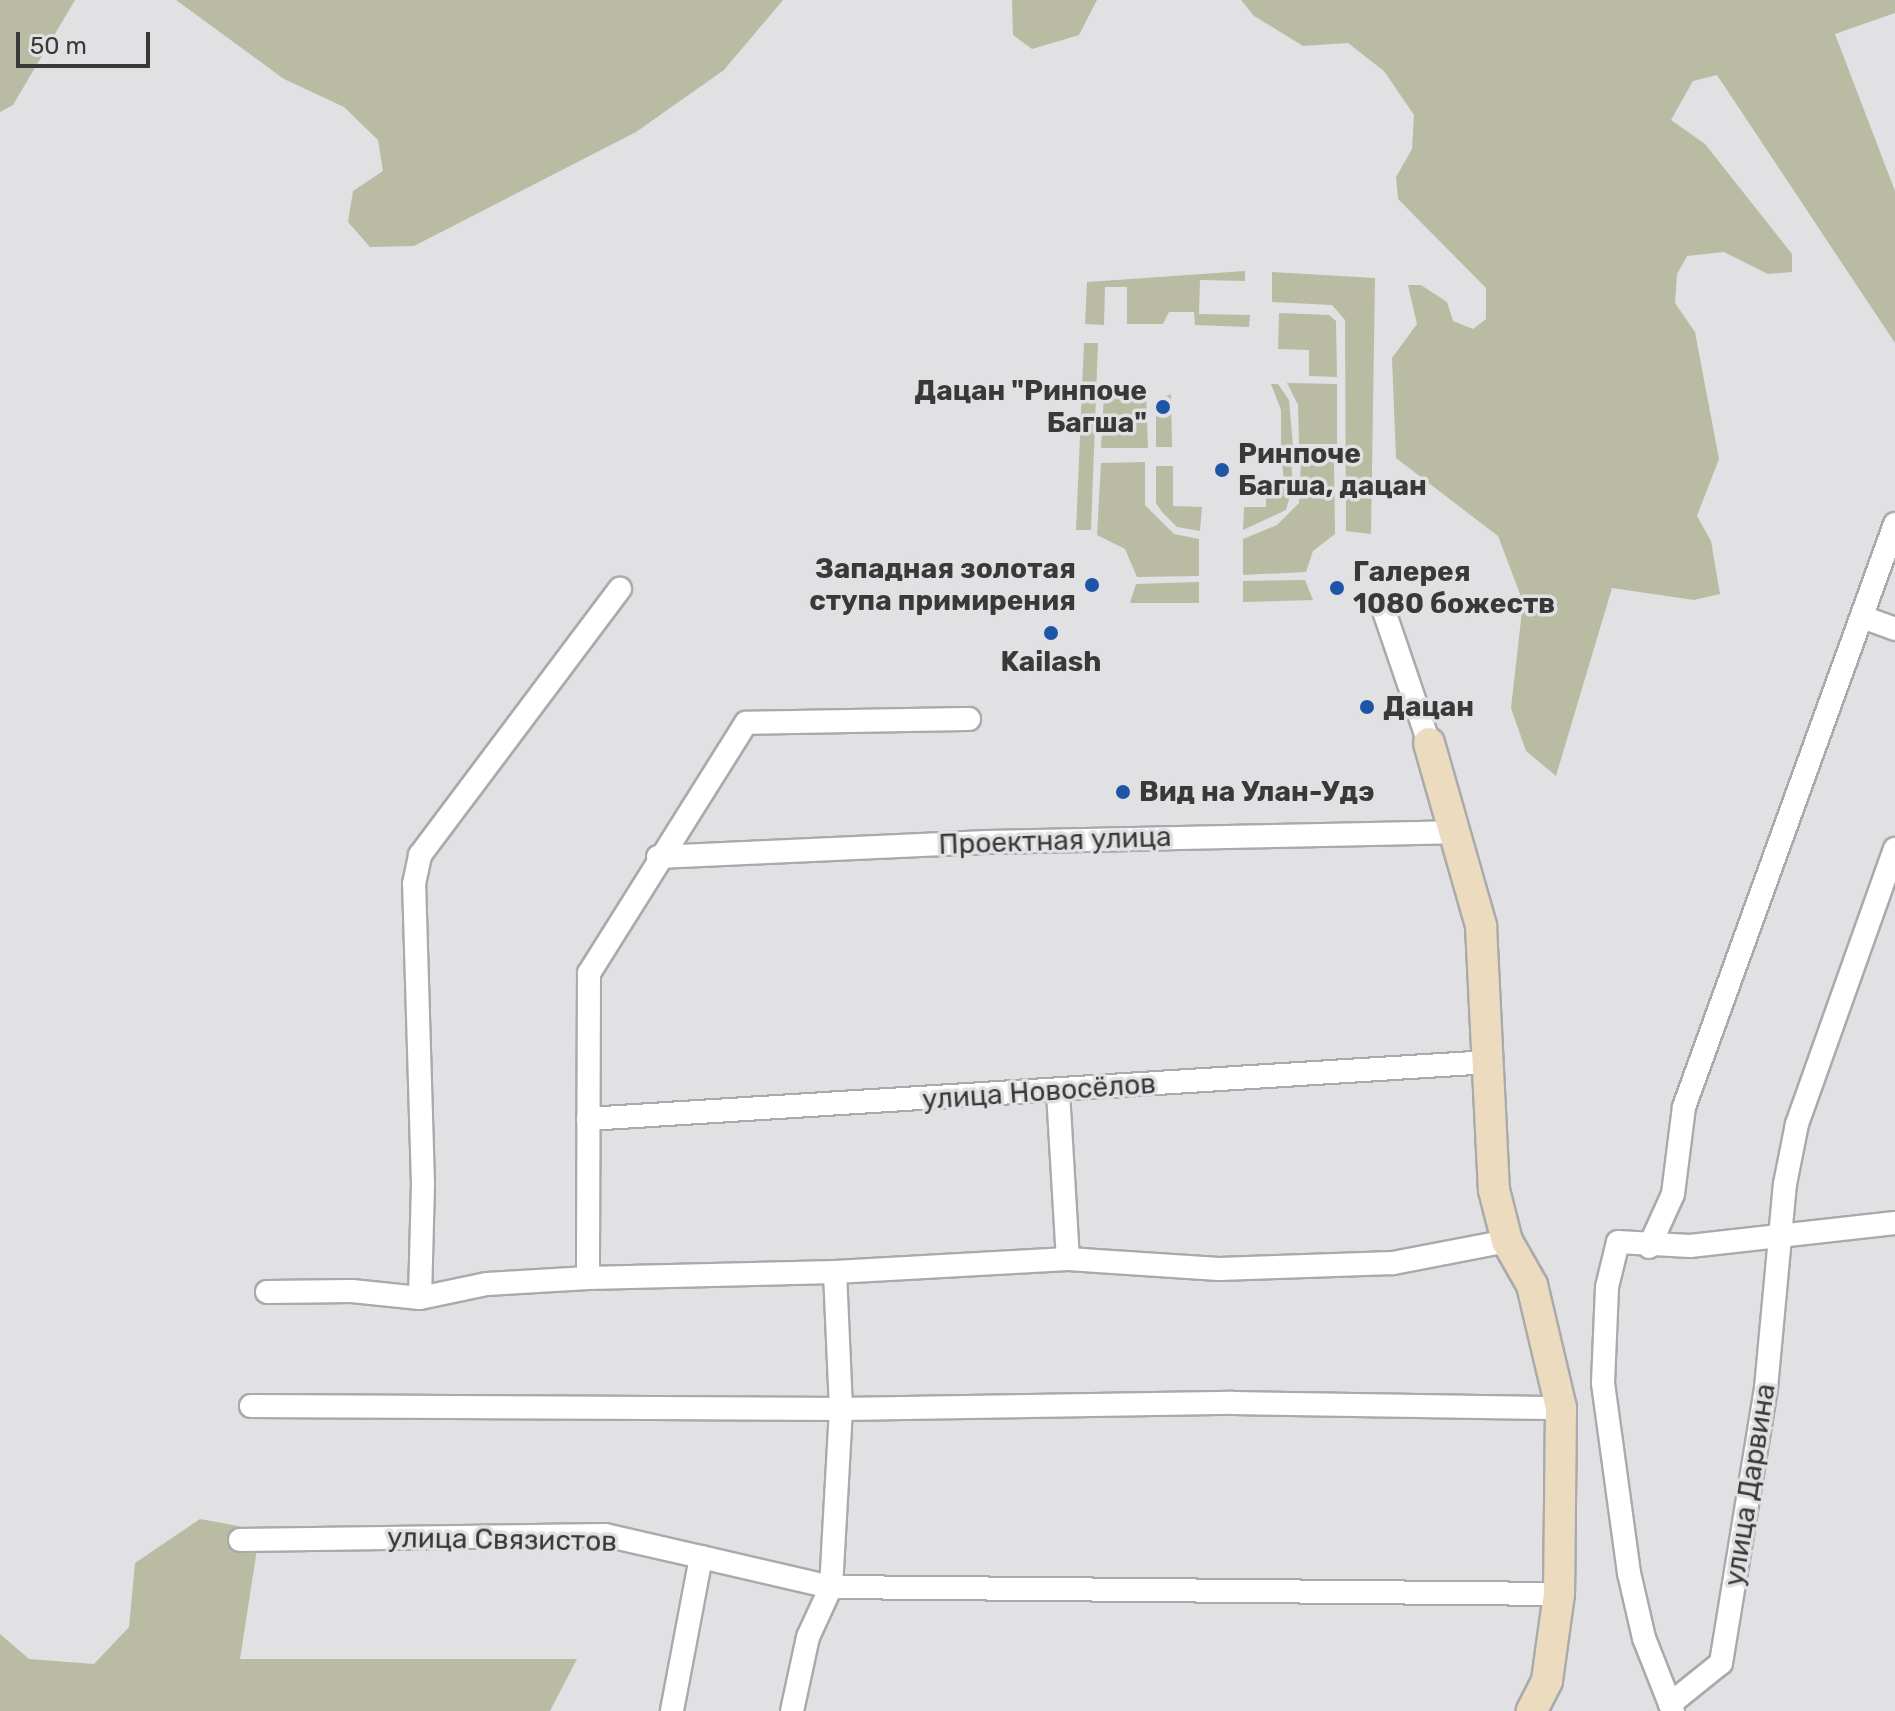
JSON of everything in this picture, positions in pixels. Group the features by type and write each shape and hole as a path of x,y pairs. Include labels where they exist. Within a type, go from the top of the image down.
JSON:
{"street":[{"path":"1649,1247 1673,1194 1684,1107 1865,618 1895,524"},
{"path":"420,1298 423,1184 414,884 420,855 620,589"},
{"path":"1383,608 1429,743 1481,926 1494,1190 1507,1241 1532,1285 1561,1408 1559,1594 1547,1681 1532,1711"},
{"path":"1865,618 1895,629"},
{"path":"588,1278 589,973 658,857 746,723 969,719"},
{"name":"Проектная улица","path":"658,857 987,842 1453,832"},
{"name":"улица Дарвина","path":"1671,1708 1721,1663 1746,1525 1784,1233 1785,1184 1797,1124 1895,849"},
{"name":"улица Новосёлов","path":"588,1119 1058,1092 1489,1062"},
{"path":"1058,1092 1068,1259"},
{"path":"1671,1708 1644,1638 1629,1573 1603,1383 1607,1287 1618,1242 1649,1247 1895,1223"},
{"path":"267,1292 352,1291 420,1298 487,1284 588,1278 835,1272 1068,1259 1219,1269 1393,1263 1507,1241"},
{"path":"792,1711 808,1637 831,1587 841,1409 835,1272"},
{"path":"251,1406 841,1409 1233,1403 1561,1408"},
{"name":"улица Связистов","path":"240,1540 605,1535 831,1587 1559,1594"},
{"path":"672,1711 701,1557"}],"green space":[{"path":"0,0 75,0 13,105 0,112"},
{"path":"176,0 783,0 724,70 636,132 414,246 370,247 348,222 353,191 383,171 378,140 344,107 284,79"},
{"path":"1012,0 1097,0 1079,35 1032,49 1013,35"},
{"path":"1241,0 1895,0 1895,13 1835,34 1895,191 1895,343 1717,75 1693,81 1671,120 1705,144 1792,254 1792,272 1768,274 1724,252 1687,256 1677,274 1675,303 1695,332 1719,459 1697,516 1711,541 1720,594 1694,600 1612,588 1556,776 1526,751 1511,708 1523,602 1498,536 1396,458 1392,358 1417,324 1408,285 1421,285 1447,302 1453,321 1473,329 1486,319 1486,288 1398,199 1396,177 1412,149 1414,115 1384,71 1348,43 1303,46 1254,16"},
{"path":"1245,271 1245,281 1200,280 1199,314 1250,315 1249,327 1195,325 1194,312 1169,312 1163,324 1127,324 1127,287 1105,287 1104,325 1085,324 1087,282"},
{"path":"1272,272 1375,278 1371,534 1346,531 1345,320 1332,305 1272,302"},
{"path":"1279,313 1329,315 1336,321 1337,377 1309,376 1309,350 1278,349"},
{"path":"1084,343 1098,343 1091,530 1076,530"},
{"path":"1287,383 1337,384 1337,444 1299,444 1298,405"},
{"path":"1271,384 1278,384 1289,400 1293,446 1281,448 1281,410"},
{"path":"1146,392 1148,448 1101,448 1104,394"},
{"path":"1171,394 1172,447 1156,447 1156,401"},
{"path":"1301,460 1334,461 1335,534 1313,551 1306,572 1243,575 1243,539 1277,525 1299,503"},
{"path":"1282,461 1291,461 1293,486 1286,510 1243,530 1244,507 1266,507 1266,492 1284,482"},
{"path":"1145,462 1145,505 1174,534 1199,539 1199,576 1137,577 1125,549 1097,535 1101,463"},
{"path":"1156,466 1173,466 1173,506 1202,507 1200,531 1177,527 1162,512 1156,503"},
{"path":"1305,580 1313,600 1243,602 1243,581"},
{"path":"1199,582 1199,603 1130,603 1136,584"},
{"path":"200,1519 260,1530 240,1659 577,1659 550,1711 0,1711 0,1634 29,1659 94,1664 129,1627 135,1563"}],"place":[{"name":"Дацан \"Ринпоче Багша\"","path":"1163,407"},
{"name":"Ринпоче Багша, дацан","path":"1222,470"},
{"name":"Западная золотая ступа примирения","path":"1092,585"},
{"name":"Галерея 1080 божеств","path":"1337,588"},
{"name":"Kailash","path":"1051,633"},
{"name":"Дацан","path":"1367,707"},
{"name":"Вид на Улан-Удэ","path":"1123,792"}]}
